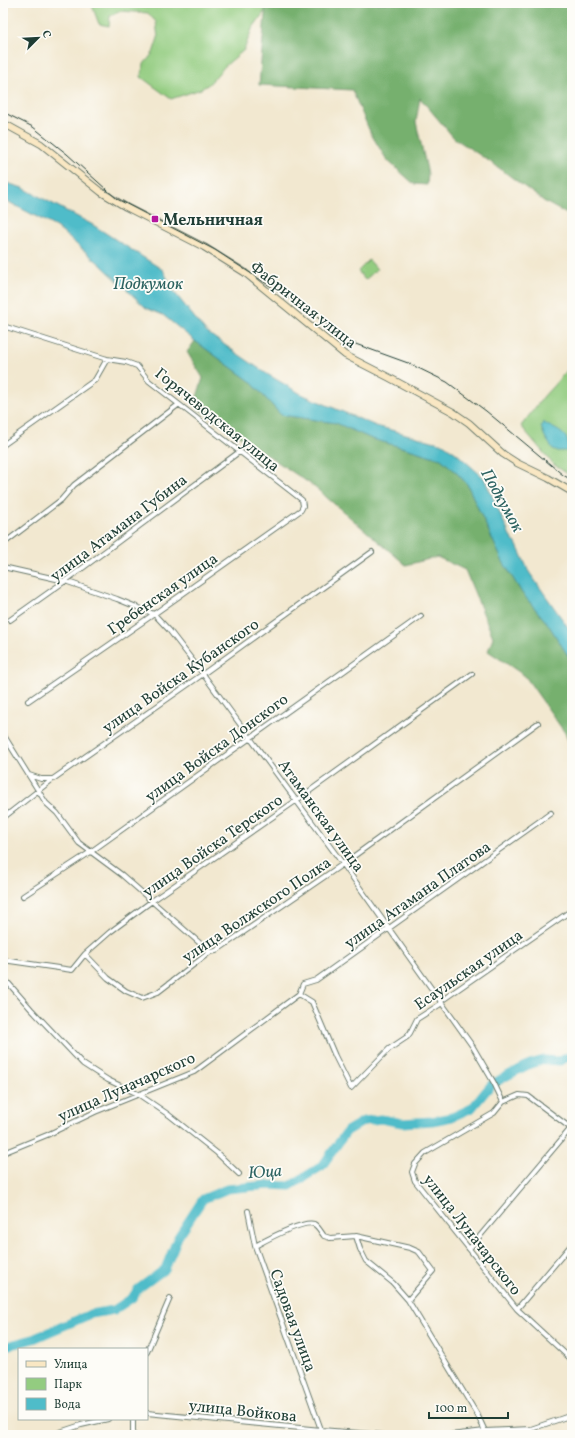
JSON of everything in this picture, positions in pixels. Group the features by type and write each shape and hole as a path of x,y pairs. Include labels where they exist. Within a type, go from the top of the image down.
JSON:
{"main road":[{"name":"Фабричная улица","path":"3,123 22,132 41,144 101,192 233,264 345,355 453,412 469,423 503,454 572,492"}],"street":[{"name":"Горячеводская улица","path":"3,326 107,359 126,362 137,366 149,382 302,500"},
{"path":"3,445 96,380 107,359"},
{"path":"3,544 61,500 74,484 178,405"},
{"name":"улица Атамана Губина","path":"10,620 239,452"},
{"name":"Гребенская улица","path":"28,701 301,510 303,506 302,500"},
{"name":"улица Войска Кубанского","path":"3,818 53,779 203,674 372,552"},
{"name":"Атаманская улица","path":"3,567 65,581 117,599 154,614 169,630 297,800 441,1001 473,1047 503,1102"},
{"name":"улица Войска Донского","path":"23,896 91,852 421,616"},
{"name":"улица Войска Терского","path":"85,954 110,932 152,901 297,800 472,674"},
{"name":"улица Волжского Полка","path":"85,954 108,978 126,992 142,998 158,992 210,952 216,951 343,864 538,723"},
{"path":"3,734 46,803 57,813 79,843 122,875 210,952"},
{"path":"29,775 41,779 53,779"},
{"name":"улица Атамана Платова","path":"299,994 303,984 316,980 551,813"},
{"name":"Есаульская улица","path":"299,994 312,1002 335,1056 351,1088 389,1049 407,1037 417,1019 439,1005 441,1001 572,910"},
{"path":"3,960 72,970 85,954"},
{"path":"3,977 83,1064 108,1080 138,1094 169,1115 217,1153 238,1174"},
{"name":"улица Луначарского","path":"3,1153 47,1135 95,1112 194,1072 299,994"},
{"path":"469,1249 572,1128 528,1096 519,1095 503,1102"},
{"name":"улица Луначарского","path":"503,1102 494,1113 425,1153 415,1164 412,1172 415,1181 517,1309 572,1360"},
{"name":"Садовая улица","path":"248,1211 255,1246 322,1433"},
{"path":"255,1246 301,1224 313,1224 324,1236 330,1238 356,1236 410,1248 419,1252 433,1270 408,1300"},
{"path":"356,1236 366,1261 393,1283 408,1300 478,1416 485,1431"},
{"path":"517,1309 572,1244"},
{"path":"148,1350 170,1298"},
{"name":"улица Войкова","path":"148,1413 322,1433 384,1435"},
{"path":"450,1435 485,1431 531,1429 572,1415"},
{"path":"51,1435 81,1425 104,1420"},
{"path":"133,1420 133,1435"},
{"path":"531,1429 533,1435"}],"green space":[{"path":"91,3 266,3 265,11 252,29 244,50 225,66 209,84 201,89 171,99 141,77 144,64 153,53 158,38 156,22 148,13 121,11 110,16 109,26 99,24"},
{"path":"266,3 572,3 572,217 545,202 495,165 454,138 420,98 416,122 428,174 427,185 414,184 387,160 371,134 352,90 259,85"},
{"path":"369,260 377,269 365,280 358,271"},
{"path":"195,341 250,381 281,415 336,423 372,439 441,459 467,484 502,560 522,593 548,624 572,662 572,751 565,733 525,676 488,651 493,637 465,570 437,557 406,565 312,485 194,406 203,378 187,352"},
{"path":"572,365 572,477 553,464 521,426 544,396"}],"water":[{"name":"Подкумок","path":"3,182 23,188 93,225 163,270 174,292 206,332 267,374 301,394 376,426 443,444 456,453 484,478 512,540 516,543 529,572 572,633 572,662 548,624 522,593 502,560 467,484 441,459 372,439 336,423 281,415 250,381 195,341 163,315 146,308 100,264 56,227 3,199"},
{"path":"543,422 563,434 568,442 568,447 572,451 554,451 545,437 541,427"}],"waterway":[{"name":"Юца","path":"3,1347 33,1339 91,1314 114,1310 132,1298 138,1289 165,1269 178,1237 203,1199 227,1189 268,1185 290,1186 322,1166 347,1131 364,1121 381,1119 402,1123 432,1121 452,1117 472,1108 491,1085 530,1064 544,1060 560,1061 572,1055"}],"tram line":[{"path":"3,112 33,127 67,154 117,199 215,250 313,314 350,342 408,363 447,382 486,411 563,475 572,480"}],"place":[{"name":"Мельничная","path":"155,219"}]}
